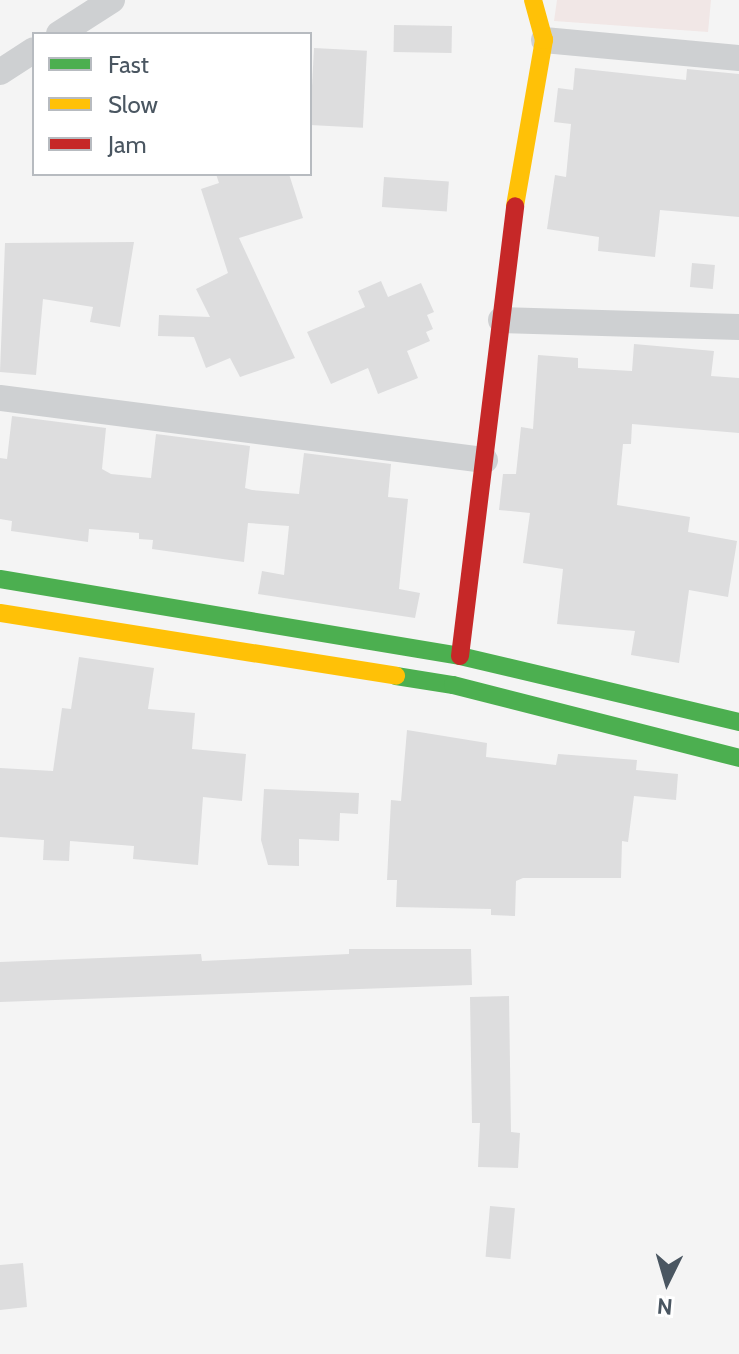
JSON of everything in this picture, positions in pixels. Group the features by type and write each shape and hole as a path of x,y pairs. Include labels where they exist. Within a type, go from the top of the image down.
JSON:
{"street":[{"path":"62,32 112,0"},
{"path":"460,656 519,172 544,40 533,0"},
{"path":"544,40 739,58"},
{"path":"0,72 32,51"},
{"path":"501,320 739,327"},
{"path":"0,398 485,460"},
{"path":"0,579 460,656 739,722"},
{"path":"0,613 453,685 739,758"}],"shaded area":[{"path":"557,0 711,0 708,32 554,21"}],"building":[{"path":"394,25 452,26 452,53 394,52"},
{"path":"314,48 367,51 363,128 312,125"},
{"path":"575,68 686,80 687,69 739,74 739,217 660,210 655,257 598,251 599,237 547,229 555,175 566,177 571,124 554,122 558,88 573,90"},
{"path":"217,176 290,176 303,218 239,238 295,358 240,377 230,358 206,368 194,337 158,336 159,315 210,317 196,289 228,273 201,189 219,183"},
{"path":"384,177 449,182 447,211 382,207"},
{"path":"134,242 120,327 90,322 93,307 43,299 36,375 0,372 5,243"},
{"path":"692,263 715,265 713,289 690,287"},
{"path":"381,281 388,297 421,283 434,312 427,315 433,329 426,332 430,341 407,351 418,378 378,394 368,368 331,384 307,332 365,307 358,291"},
{"path":"634,344 714,351 711,376 739,378 739,433 632,424 631,444 623,444 617,505 690,517 688,532 737,541 728,597 689,590 679,663 631,655 635,631 557,624 563,569 523,563 530,513 499,510 503,474 516,474 521,427 533,429 538,355 578,358 578,368 632,371"},
{"path":"12,416 106,428 102,469 111,474 151,478 156,434 250,446 245,488 252,490 299,494 304,453 391,464 388,497 408,499 399,589 420,593 415,618 258,594 262,571 284,575 289,526 248,523 244,562 152,549 153,540 139,539 139,533 89,529 88,542 11,531 12,521 0,519 0,458 7,459"},
{"path":"79,657 154,668 148,709 195,713 192,749 246,754 242,801 203,797 198,865 133,859 134,846 70,841 69,861 43,860 44,840 0,837 0,768 53,771 62,708 71,709"},
{"path":"407,730 487,743 486,757 556,765 558,754 637,760 636,770 678,774 676,800 634,796 628,842 622,841 621,878 523,878 516,881 515,916 491,915 491,909 396,907 397,880 387,880 391,800 401,801"},
{"path":"264,789 359,793 358,814 340,813 339,841 299,839 299,866 268,865 261,840"},
{"path":"349,949 471,949 472,985 0,1002 0,962 201,954 202,961 349,954"},
{"path":"509,996 511,1132 520,1133 518,1168 478,1167 480,1123 472,1123 470,997"},
{"path":"490,1206 515,1208 510,1259 486,1257"},
{"path":"23,1263 27,1307 0,1310 0,1265"}],"traffic: fast":[{"path":"0,579 460,656 739,722"},
{"path":"396,676 453,685 739,758"}],"traffic: slow":[{"path":"515,206 544,40 533,0"},
{"path":"0,613 396,676"}],"traffic: jam":[{"path":"460,656 515,206"}]}
